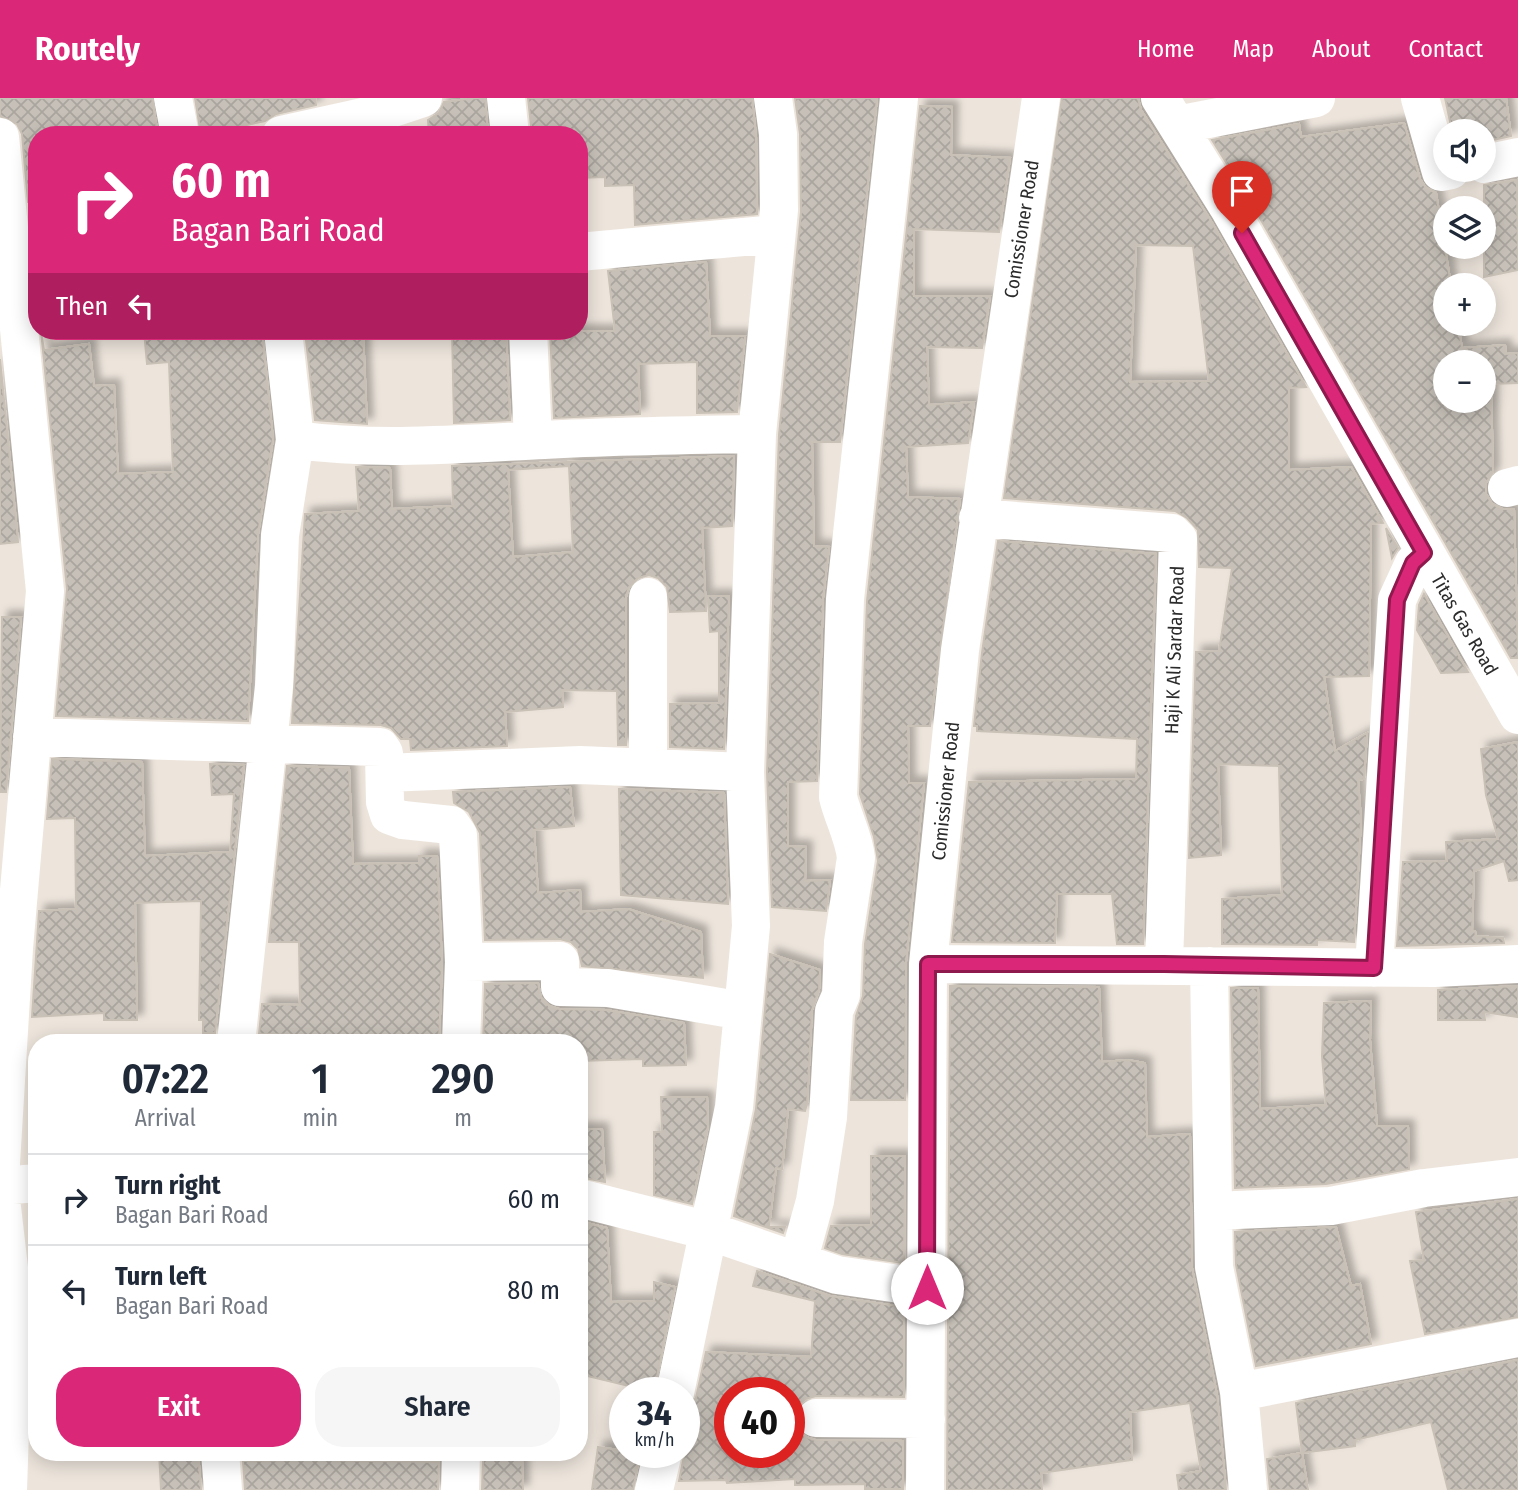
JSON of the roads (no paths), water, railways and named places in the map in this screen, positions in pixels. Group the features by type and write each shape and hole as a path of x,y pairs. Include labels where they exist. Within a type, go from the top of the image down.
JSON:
{"street":[{"path":"173,98 178,126"},
{"path":"309,126 370,106 423,98"},
{"path":"506,98 509,126"},
{"path":"678,1377 734,1107 751,926 745,772 757,434 779,210 778,134 773,98"},
{"path":"798,1262 815,1201 828,1117 834,1011 841,995 843,943 856,858 855,844 843,819 838,797 845,598 899,98"},
{"name":"Comissioner Road","path":"925,1490 928,964 960,650 1041,98"},
{"path":"1168,112 1316,98"},
{"path":"1420,98 1433,144"},
{"name":"Titas Gas Road","path":"1168,112 1230,210 1518,715"},
{"path":"0,137 9,313 45,591 14,948 0,1180"},
{"path":"1496,162 1518,157"},
{"path":"588,251 776,234"},
{"path":"237,1034 269,742 280,535 295,440 284,340"},
{"path":"528,340 533,440"},
{"path":"295,440 331,445 422,446 757,434"},
{"name":"Haji K Ali Sardar Road","path":"978,518 1172,534 1178,539 1164,964"},
{"path":"1374,968 1397,600 1413,563 1424,553"},
{"path":"648,597 648,768"},
{"path":"32,737 380,747 384,753 385,802 389,815 403,820 451,825 458,835 464,962 461,1034"},
{"path":"385,773 580,765 745,772"},
{"path":"464,962 559,961 560,987 608,988 743,1011"},
{"path":"928,964 1164,964 1374,968 1518,964"},
{"path":"1209,966 1214,1267 1239,1391 1248,1490"},
{"path":"1213,1211 1331,1206 1424,1188 1518,1177"},
{"path":"8,1490 4,1413 14,1354 14,1311 0,1188 28,1184"},
{"path":"588,1200 709,1231 837,1275 927,1288"},
{"path":"1239,1391 1518,1338"},
{"path":"816,1418 926,1419"},
{"path":"221,1461 223,1490"},
{"path":"460,1490 461,1461"},
{"path":"654,1490 659,1468"}]}
